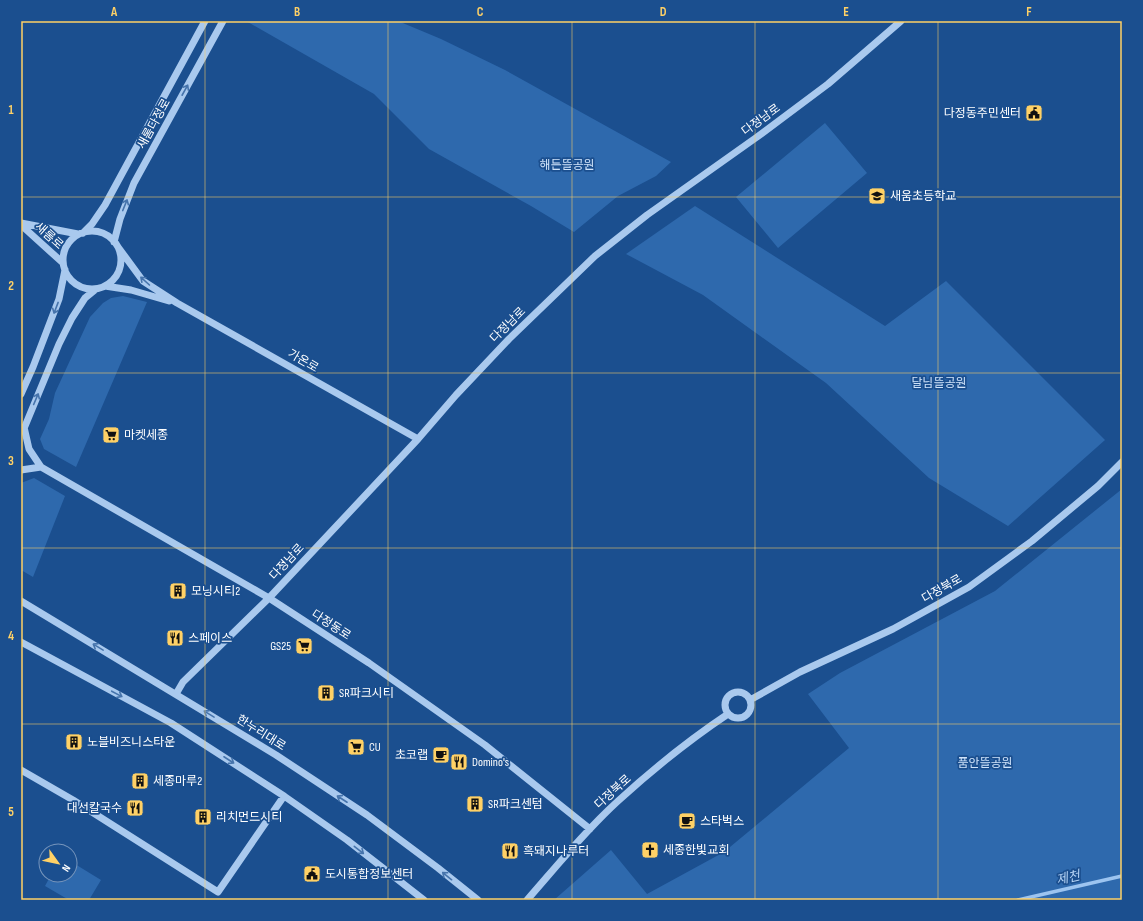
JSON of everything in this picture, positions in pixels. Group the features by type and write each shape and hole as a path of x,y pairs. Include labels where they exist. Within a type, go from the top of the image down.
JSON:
{"street":[{"name":"새롬다정로","path":"81,234 92,224 104,205 205,21"},
{"name":"새롬다정로","path":"116,245 120,218 134,183 223,21"},
{"name":"다정남로","path":"176,694 184,682 269,598 418,439 456,395 509,339 595,256 647,215 757,137 828,84 901,21"},
{"path":"21,224 81,234"},
{"name":"새롬로","path":"21,224 64,267"},
{"path":"21,394 59,299 64,267 63,255 66,247 72,239 81,234 95,231 108,236 143,281 177,303"},
{"path":"64,267 74,282 80,286 87,289 96,289 105,286 118,273 120,256 116,245"},
{"path":"105,286 132,290 177,303"},
{"path":"21,435 59,344 72,318 85,298 96,289"},
{"name":"가온로","path":"177,303 418,439"},
{"path":"21,470 41,467 28,449 24,427"},
{"name":"다정북로","path":"750,700 800,672 893,630 969,587 1032,541 1098,486 1122,462"},
{"name":"다정동로","path":"41,467 269,598 369,663 485,745 590,829"},
{"name":"한누리대로","path":"21,601 276,755 367,815 478,900"},
{"path":"21,642 171,723 284,796 347,840 424,900"},
{"path":"740,691 744,693 750,700 750,712 743,717 735,718 728,714 725,705 728,696 740,691"},
{"name":"다정북로","path":"527,900 617,801 700,733 728,714"},
{"path":"21,770 73,800 218,892 284,796"}],"green space":[{"name":"해든뜰공원","path":"246,21 398,21 441,39 505,70 671,162 656,176 618,196 574,232 531,206 429,149 374,94"},
{"path":"825,123 867,173 778,248 736,197"},
{"name":"달님뜰공원","path":"695,206 885,326 946,281 1105,440 1008,526 929,478 826,383 703,295 626,254"},
{"path":"123,296 147,302 76,467 44,449 40,439 49,419 55,393 90,317 103,303 111,298"},
{"path":"34,478 65,496 33,577 21,570 21,483"},
{"name":"품안뜰공원","path":"1122,489 1122,900 554,900 611,850 647,894 724,852 849,748 808,694 840,673 995,591"},
{"path":"78,866 101,880 89,900 69,900 45,886 47,883 78,883"}],"waterway":[{"name":"제천","path":"1018,900 1122,876"}],"place":[{"name":"다정동주민센터","path":"1034,113"},
{"name":"새움초등학교","path":"877,196"},
{"name":"마켓세종","path":"111,435"},
{"name":"모닝시티2","path":"178,591"},
{"name":"스페이스","path":"175,638"},
{"name":"GS25","path":"304,646"},
{"name":"SR파크시티","path":"326,693"},
{"name":"노블비즈니스타운","path":"74,742"},
{"name":"CU","path":"356,747"},
{"name":"초코랩","path":"441,755"},
{"name":"Domino's","path":"459,762"},
{"name":"세종마루2","path":"140,781"},
{"name":"SR파크센텀","path":"475,804"},
{"name":"대선칼국수","path":"135,808"},
{"name":"리치먼드시티","path":"203,817"},
{"name":"스타벅스","path":"687,821"},
{"name":"세종한빛교회","path":"650,850"},
{"name":"흑돼지나루터","path":"510,851"},
{"name":"도시통합정보센터","path":"312,874"}]}
